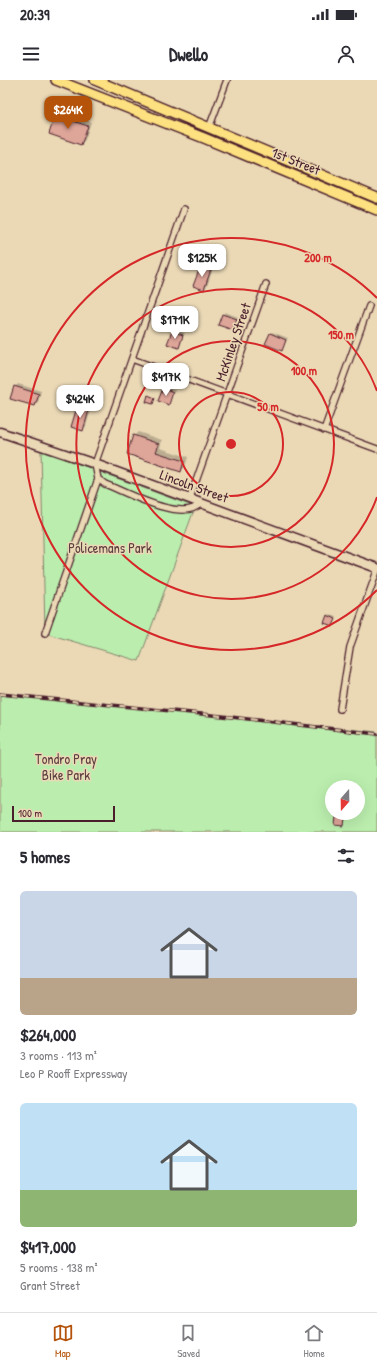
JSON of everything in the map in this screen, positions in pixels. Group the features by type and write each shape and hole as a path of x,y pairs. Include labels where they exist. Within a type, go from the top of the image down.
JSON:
{"main road":[{"name":"1st Street","path":"56,80 204,138 377,210"},
{"name":"1st Street","path":"95,80 377,198"},
{"name":"Lincoln Street","path":"0,432 190,498 377,568"}],"street":[{"path":"209,128 228,80"},
{"path":"45,633 98,479 95,464 184,209"},
{"name":"McKinley Street","path":"190,498 228,395 266,284"},
{"path":"324,430 369,306"},
{"path":"132,359 377,449"},
{"path":"98,479 105,484 158,505 179,511 197,507 201,502"},
{"path":"340,709 350,647 377,571"}],"green space":[{"name":"Policemans Park","path":"41,450 195,507 139,661 45,633"},
{"name":"Tondro Pray Bike Park","path":"0,694 377,732 377,832 0,832"}],"building":[{"path":"55,115 88,126 81,145 49,134"},
{"path":"201,265 211,269 204,290 193,286"},
{"path":"222,314 237,319 233,330 218,325"},
{"path":"172,331 183,335 179,348 167,344"},
{"path":"270,333 286,340 282,351 265,344"},
{"path":"14,386 39,394 35,406 10,399"},
{"path":"163,388 173,392 169,405 158,401"},
{"path":"148,395 155,398 153,404 146,402"},
{"path":"77,407 89,410 83,431 71,427"},
{"path":"133,435 159,444 156,452 184,461 181,472 127,454"},
{"path":"327,615 336,619 333,626 324,623"},
{"path":"336,820 345,820 344,826 335,825"}],"railway":[{"path":"0,694 222,716 377,734"}]}
